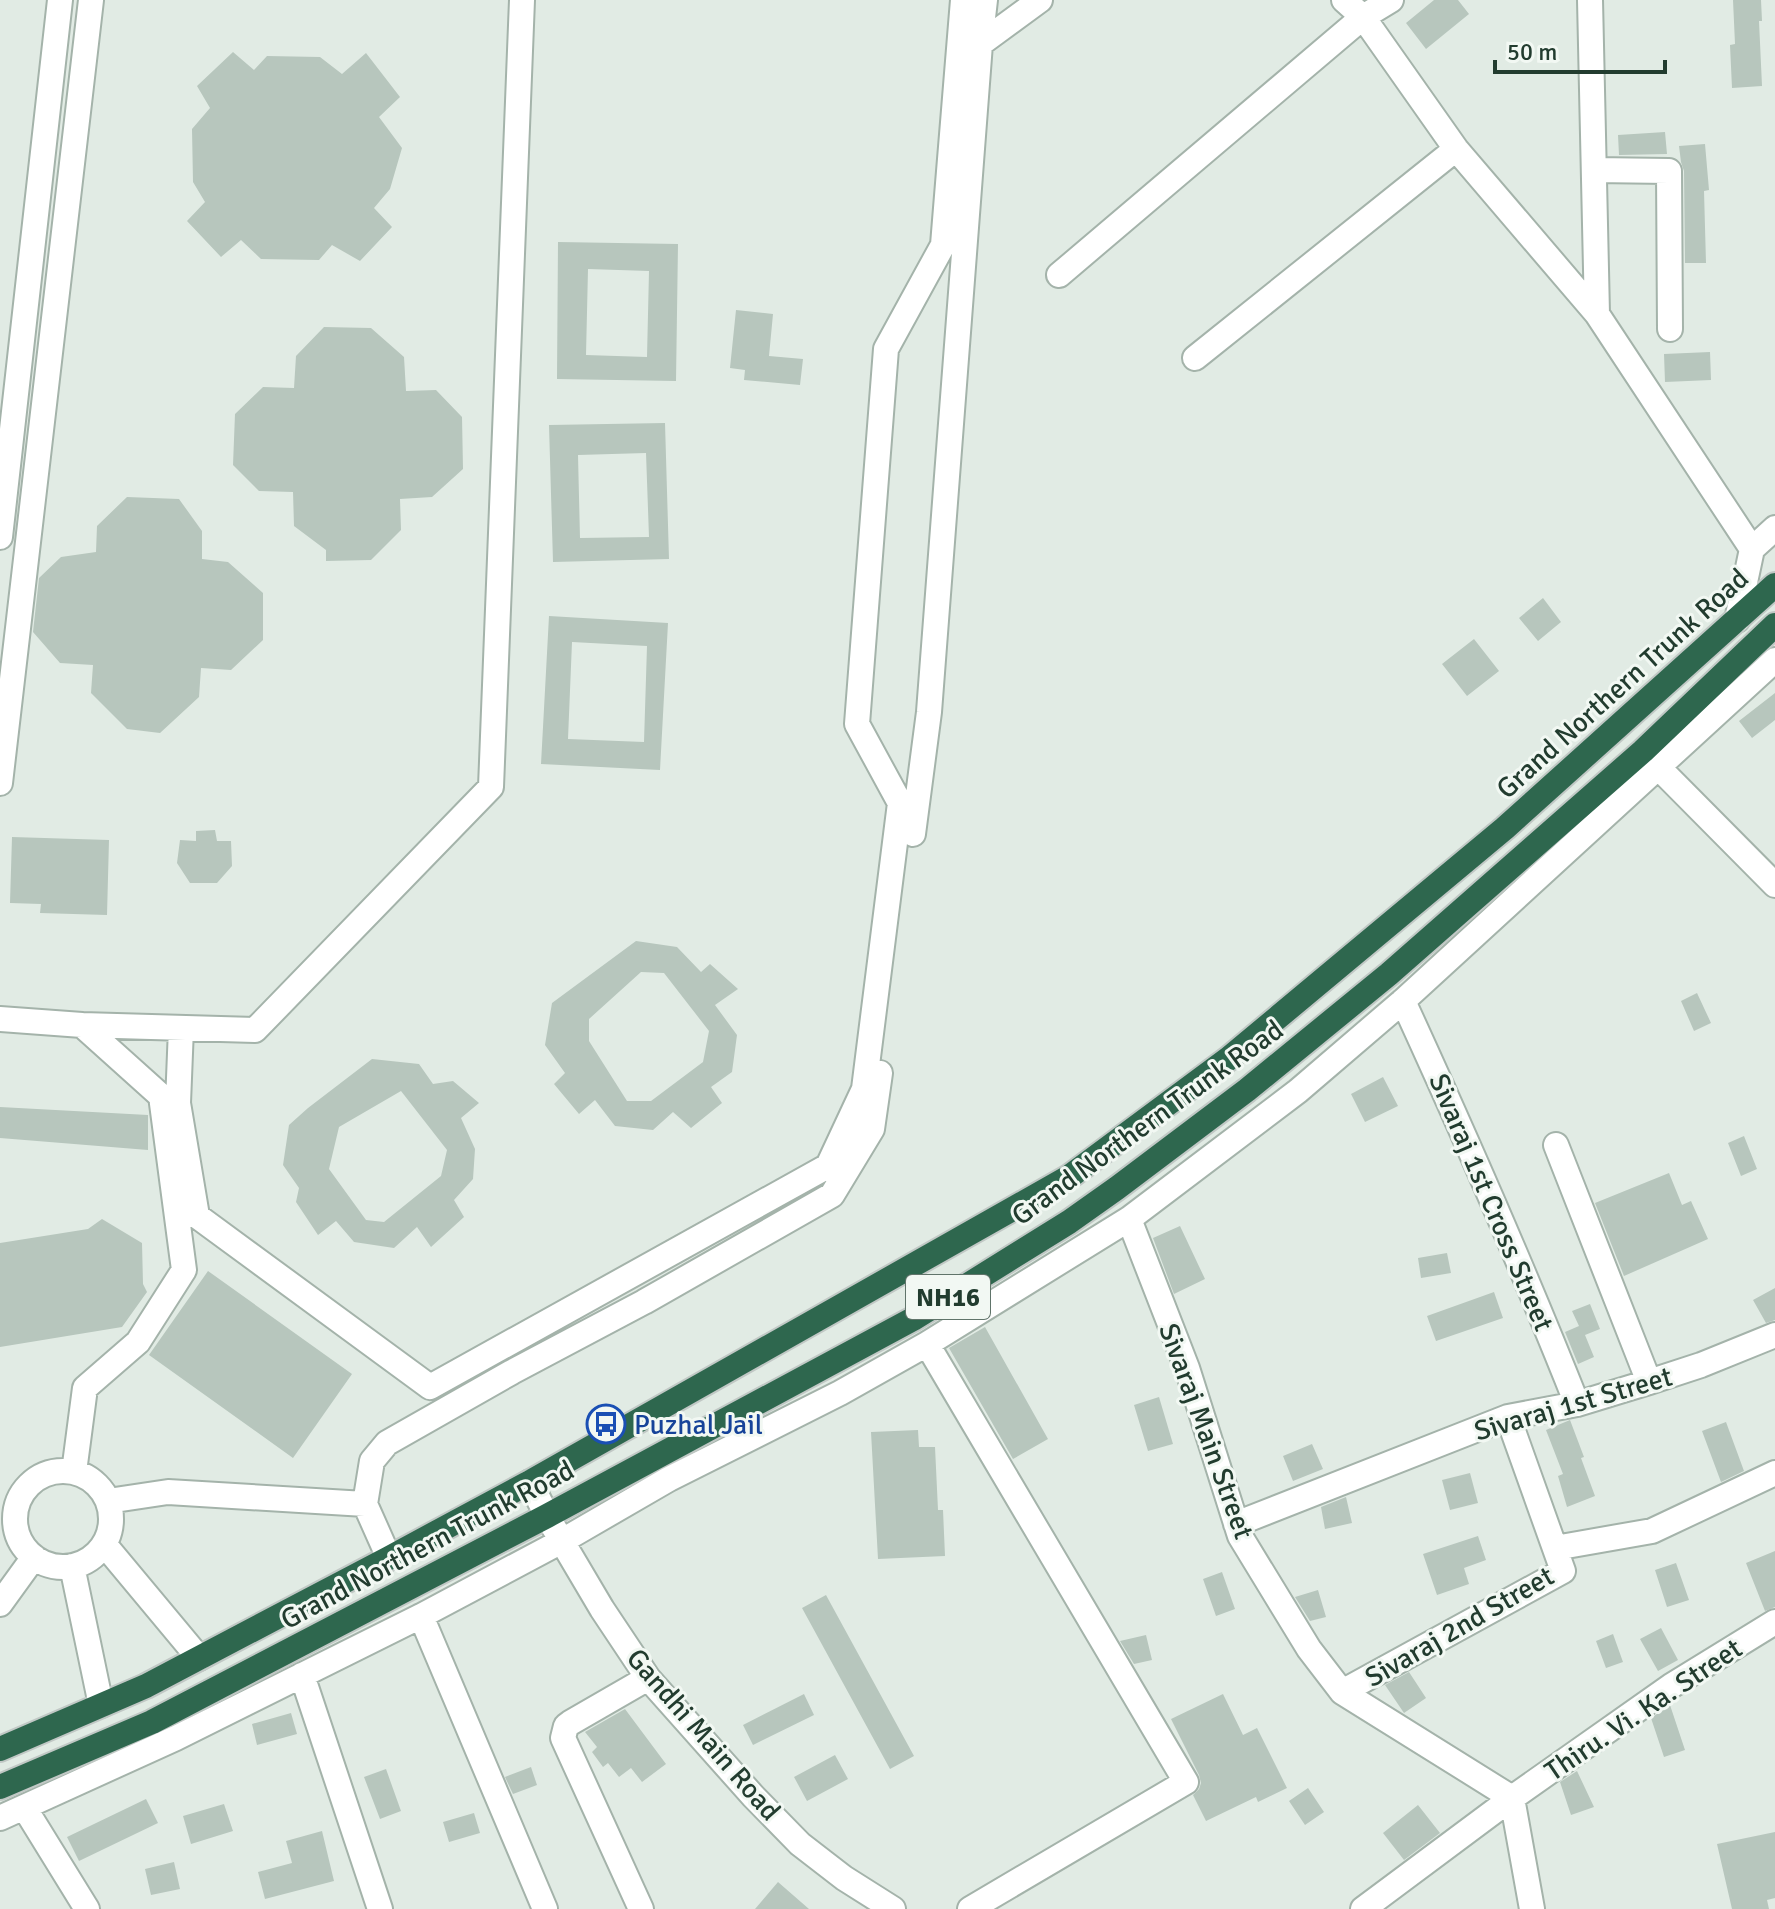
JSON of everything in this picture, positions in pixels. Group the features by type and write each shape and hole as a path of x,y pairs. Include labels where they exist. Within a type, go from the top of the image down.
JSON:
{"highway":[{"name":"Grand Northern Trunk Road","path":"0,1749 146,1686 389,1558 530,1482 1069,1177 1228,1059 1505,828 1775,585"},
{"name":"Grand Northern Trunk Road","path":"0,1787 152,1722 547,1516 913,1319 1069,1222 1247,1090 1389,974 1643,751 1775,625"}],"street":[{"path":"0,537 60,0"},
{"path":"0,783 91,0"},
{"path":"0,1019 82,1025 255,1030 491,787 522,0"},
{"path":"181,1028 178,1103 197,1216 430,1387 828,1166 864,1089 900,803 857,724 886,349 943,245 963,0"},
{"path":"389,1558 365,1504 372,1461 387,1443 832,1195 872,1129 929,712 985,0"},
{"path":"980,44 1040,0"},
{"path":"1344,0 1363,17 1456,149 1597,314 1752,549"},
{"path":"1059,275 1363,17 1391,0"},
{"path":"1590,0 1597,314"},
{"path":"1195,358 1456,149"},
{"path":"1594,170 1669,171 1670,329"},
{"path":"1737,620 1752,549 1775,528"},
{"path":"0,1818 176,1738 421,1616 562,1541 669,1479 840,1393 927,1344 1129,1219 1298,1091 1403,1001 1775,660"},
{"path":"1659,768 1775,885"},
{"name":"Sivaraj 1st Cross Street","path":"1403,1001 1476,1161 1577,1404"},
{"path":"74,1472 85,1388 138,1342 184,1270 161,1096 82,1025"},
{"path":"1556,1145 1649,1382"},
{"name":"Sivaraj Main Street","path":"1129,1219 1187,1368 1240,1536 1309,1649 1342,1692 1512,1798"},
{"name":"Sivaraj 1st Street","path":"1236,1524 1508,1417 1577,1404 1649,1382 1775,1335"},
{"path":"927,1344 1186,1782 970,1909"},
{"name":"Sivaraj 2nd Street","path":"1342,1692 1563,1571 1508,1417"},
{"path":"59,1471 74,1472 88,1477 100,1487 108,1501 110,1530 104,1544 85,1562 59,1567 34,1557 8,1528 21,1496 31,1484 44,1475 59,1471"},
{"path":"1555,1548 1652,1531 1775,1473"},
{"name":"Gandhi Main Road","path":"530,1482 602,1609 648,1678 800,1844 844,1878 893,1909"},
{"path":"108,1501 168,1492 365,1504"},
{"path":"104,1544 199,1658"},
{"path":"0,1604 34,1557"},
{"path":"72,1566 101,1705"},
{"path":"421,1616 545,1909"},
{"name":"Thiru. Vi. Ka. Street","path":"1363,1909 1512,1798 1671,1686 1775,1622"},
{"path":"302,1675 380,1909"},
{"path":"641,1909 563,1738 570,1723 648,1678"},
{"path":"1512,1798 1532,1909"},
{"path":"24,1807 87,1909"}],"building":[{"path":"1434,0 1458,0 1469,14 1426,49 1406,23"},
{"path":"1733,0 1761,0 1762,86 1732,88 1730,45 1735,44"},
{"path":"233,52 254,70 267,56 320,57 342,74 366,53 400,97 379,117 402,148 390,189 374,208 392,227 360,261 332,245 319,260 261,259 241,240 221,257 187,221 205,202 193,182 192,129 210,108 197,86"},
{"path":"1665,132 1667,154 1619,155 1618,135"},
{"path":"1705,144 1709,190 1704,191 1706,263 1685,263 1684,171 1679,146"},
{"path":"558,242 678,244 676,381 557,379","holes":["588,269 649,271 647,357 586,355"]},
{"path":"736,310 773,314 769,356 803,359 800,385 744,380 745,370 730,368"},
{"path":"324,327 371,328 404,357 406,391 436,390 462,417 463,469 432,497 400,499 401,530 371,560 326,561 326,550 294,526 293,492 259,491 233,465 235,414 263,387 294,388 296,356"},
{"path":"1710,352 1711,380 1665,382 1664,354"},
{"path":"665,423 669,559 553,562 549,425","holes":["646,453 649,537 580,538 578,455"]},
{"path":"127,497 179,499 202,531 202,559 228,562 263,593 263,640 231,670 201,668 199,697 160,733 127,729 91,693 93,665 60,663 33,632 39,578 61,557 96,552 97,526"},
{"path":"1543,598 1561,622 1538,641 1519,618"},
{"path":"549,616 668,623 660,770 541,764","holes":["572,642 647,646 644,742 568,739"]},
{"path":"1474,639 1499,671 1467,696 1442,664"},
{"path":"1775,693 1775,720 1752,738 1739,721"},
{"path":"215,830 217,841 231,841 232,866 217,883 190,883 177,863 180,840 196,841 196,831"},
{"path":"12,837 109,840 107,915 40,913 41,904 10,903"},
{"path":"636,941 677,947 701,972 710,964 738,989 715,1005 737,1035 732,1072 711,1087 722,1103 691,1128 673,1112 653,1130 615,1126 595,1100 579,1114 554,1084 565,1073 545,1045 552,1003","holes":["641,972 664,973 709,1031 703,1062 651,1101 627,1101 589,1041 589,1019"]},
{"path":"1697,993 1711,1023 1694,1031 1681,1001"},
{"path":"372,1059 419,1064 433,1084 453,1081 479,1103 461,1118 475,1149 473,1179 454,1200 464,1217 431,1247 417,1227 394,1248 354,1242 336,1221 318,1235 296,1202 299,1188 283,1165 289,1125","holes":["401,1091 447,1150 441,1176 384,1222 366,1220 329,1169 339,1127"]},
{"path":"1383,1077 1398,1106 1365,1122 1351,1094"},
{"path":"0,1107 148,1115 148,1150 0,1138"},
{"path":"1744,1136 1757,1169 1741,1176 1728,1143"},
{"path":"1669,1173 1682,1205 1691,1201 1708,1239 1624,1276 1595,1203"},
{"path":"102,1219 142,1243 143,1284 147,1292 122,1327 0,1347 0,1243 88,1229"},
{"path":"1180,1226 1205,1279 1174,1294 1153,1238"},
{"path":"1447,1253 1451,1273 1421,1278 1418,1258"},
{"path":"208,1271 352,1374 293,1458 149,1355"},
{"path":"1775,1288 1775,1320 1766,1323 1753,1300"},
{"path":"1494,1292 1503,1318 1436,1341 1427,1316"},
{"path":"1590,1304 1600,1329 1585,1335 1594,1357 1578,1364 1565,1332 1579,1326 1572,1311"},
{"path":"985,1327 1048,1439 1013,1459 949,1348"},
{"path":"1159,1397 1173,1444 1148,1451 1134,1405"},
{"path":"1570,1420 1595,1496 1567,1507 1558,1476 1563,1474 1546,1430"},
{"path":"1726,1422 1744,1471 1721,1482 1702,1431"},
{"path":"918,1430 919,1447 935,1447 938,1510 943,1510 945,1556 878,1559 871,1432"},
{"path":"1312,1444 1323,1469 1293,1481 1283,1456"},
{"path":"1470,1473 1478,1503 1450,1510 1442,1480"},
{"path":"1346,1497 1352,1523 1325,1529 1321,1507"},
{"path":"1478,1536 1486,1560 1464,1568 1469,1584 1437,1595 1423,1554"},
{"path":"1775,1551 1775,1607 1765,1611 1746,1563"},
{"path":"1676,1563 1689,1600 1667,1607 1655,1570"},
{"path":"1222,1572 1235,1609 1216,1616 1203,1579"},
{"path":"1318,1590 1326,1617 1310,1621 1295,1597"},
{"path":"826,1595 914,1756 890,1769 802,1608"},
{"path":"1661,1628 1678,1660 1658,1671 1640,1639"},
{"path":"1613,1634 1623,1662 1606,1668 1596,1641"},
{"path":"1146,1635 1152,1660 1134,1664 1120,1641"},
{"path":"1409,1672 1426,1698 1404,1713 1385,1685"},
{"path":"804,1694 814,1715 753,1745 743,1725"},
{"path":"1223,1694 1243,1735 1257,1728 1287,1788 1258,1802 1256,1797 1206,1821 1193,1795 1201,1783 1199,1775 1171,1719"},
{"path":"1670,1705 1685,1750 1664,1757 1651,1718"},
{"path":"625,1709 666,1764 642,1782 631,1768 619,1777 608,1763 603,1767 592,1752 597,1747 585,1732"},
{"path":"291,1713 297,1734 257,1745 252,1724"},
{"path":"835,1755 848,1779 807,1801 794,1777"},
{"path":"531,1767 537,1785 513,1794 505,1777"},
{"path":"386,1769 401,1811 380,1819 364,1777"},
{"path":"1577,1771 1594,1807 1571,1815 1560,1782"},
{"path":"1308,1788 1324,1812 1305,1825 1289,1801"},
{"path":"146,1799 158,1823 79,1861 67,1837"},
{"path":"224,1804 233,1831 191,1844 183,1816"},
{"path":"1418,1805 1440,1833 1404,1860 1383,1833"},
{"path":"474,1813 480,1833 449,1842 443,1822"},
{"path":"322,1831 334,1881 265,1899 258,1872 292,1863 286,1841"},
{"path":"1775,1832 1775,1898 1767,1900 1769,1909 1732,1909 1717,1844"},
{"path":"174,1862 180,1889 151,1895 145,1869"},
{"path":"778,1882 809,1909 755,1909"}],"place":[{"name":"Puzhal Jail","path":"606,1424"}]}
